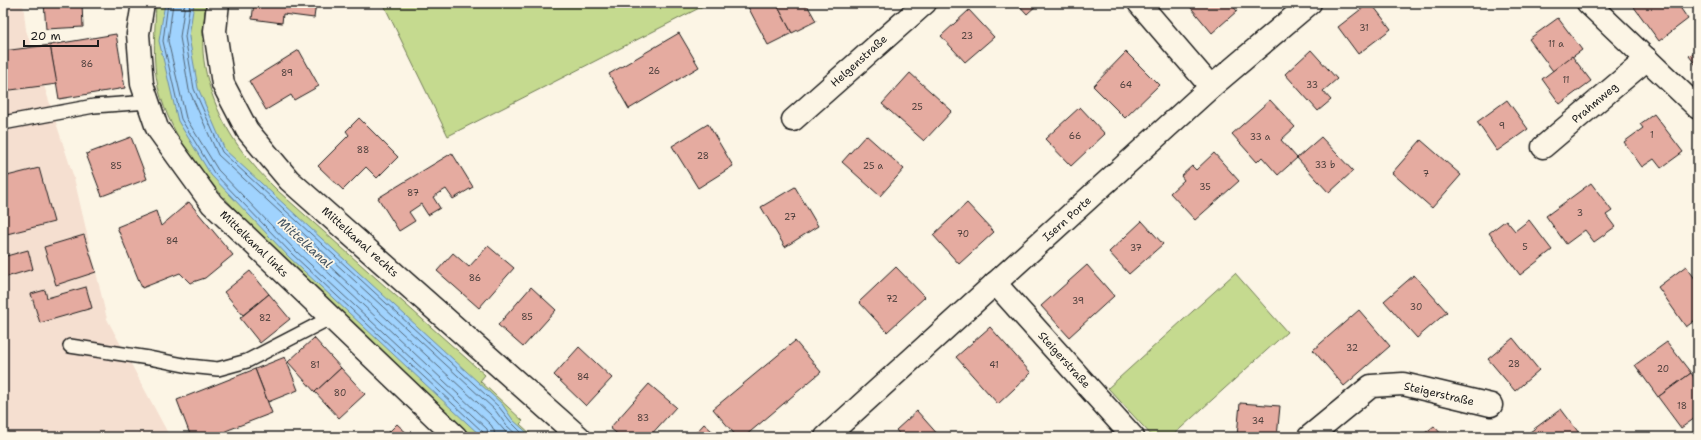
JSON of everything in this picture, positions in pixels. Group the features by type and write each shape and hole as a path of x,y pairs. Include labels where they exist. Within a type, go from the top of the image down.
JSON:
{"street":[{"name":"Mittelkanal links","path":"143,3 138,34 142,84 157,128 212,204 456,437"},
{"name":"Mittelkanal rechts","path":"218,3 214,31 224,84 246,130 289,180 579,437"},
{"name":"Helgenstraße","path":"794,120 925,3"},
{"path":"1139,3 1211,87"},
{"name":"Isern Porte","path":"826,437 1211,87 1310,3"},
{"path":"1588,3 1648,58 1698,108"},
{"name":"Prahmweg","path":"1542,147 1648,58"},
{"name":"Steigerstraße","path":"995,284 1133,437"},
{"name":"Steigerstraße","path":"1309,437 1371,386 1403,384 1491,406"}],"lane":[{"path":"3,123 94,106 149,102"},
{"path":"70,346 149,358 189,366 218,369 247,361 330,318"}],"shaded area":[{"path":"3,3 23,3 26,30 74,178 107,319 170,437 3,437"}],"green space":[{"path":"156,3 206,3 203,47 206,75 220,115 242,151 278,191 485,375 480,381 523,421 520,424 534,437 468,437 401,376 314,291 270,247 207,178 194,162 173,126 164,107 158,87 154,45"},
{"path":"383,3 709,3 448,136"},
{"path":"1235,273 1287,332 1171,437 1153,437 1108,388"}],"water":[{"name":"Mittelkanal","path":"165,3 194,3 189,37 198,88 225,150 502,404 513,420 532,437 482,437 289,257 211,175 178,121 159,41"}],"building":[{"path":"44,3 82,3 83,27 46,29"},
{"path":"254,3 316,3 314,18 283,14 282,23 252,19"},
{"path":"752,3 776,3 792,33 768,45 747,5"},
{"path":"776,3 806,3 816,21 792,33"},
{"path":"1017,3 1039,3 1027,14"},
{"path":"1187,3 1230,3 1237,11 1212,33"},
{"path":"1371,3 1391,29 1358,54 1338,27"},
{"path":"1631,3 1677,3 1688,19 1659,41"},
{"path":"969,10 994,37 965,62 941,36"},
{"path":"1558,18 1582,50 1553,71 1529,39"},
{"path":"679,33 699,67 629,109 609,74"},
{"path":"116,34 125,88 59,99 50,45"},
{"path":"50,45 57,84 3,91 3,51"},
{"path":"299,50 319,86 294,100 291,95 266,110 249,81"},
{"path":"1311,50 1337,79 1323,91 1331,100 1318,111 1285,74"},
{"path":"1698,50 1698,68 1689,56"},
{"path":"1126,52 1159,85 1125,118 1093,86"},
{"path":"1572,56 1591,81 1560,104 1542,79"},
{"path":"910,73 952,111 924,141 882,104"},
{"path":"1270,100 1295,127 1281,140 1297,158 1278,175 1262,157 1257,162 1232,134"},
{"path":"1507,100 1528,129 1497,151 1477,122"},
{"path":"1080,107 1105,134 1071,166 1045,139"},
{"path":"1654,114 1683,152 1661,168 1654,159 1642,167 1624,142 1643,128 1640,124"},
{"path":"359,118 398,157 377,178 366,167 343,190 318,166 349,135 346,131"},
{"path":"708,124 733,166 698,188 672,146"},
{"path":"866,135 904,169 880,196 842,162"},
{"path":"131,137 147,179 102,196 86,154"},
{"path":"1321,137 1353,171 1329,193 1297,158"},
{"path":"1421,140 1461,175 1432,208 1392,173"},
{"path":"452,153 473,187 453,199 446,189 433,197 440,208 428,215 421,204 409,212 415,221 399,231 378,198"},
{"path":"1214,153 1239,181 1195,220 1170,193 1184,180 1181,176 1192,166 1196,170"},
{"path":"39,168 54,222 3,235 3,177"},
{"path":"1591,183 1612,211 1606,215 1615,227 1594,242 1585,230 1566,244 1546,216"},
{"path":"795,187 818,226 785,247 761,207"},
{"path":"189,202 233,255 205,278 190,283 180,273 142,288 117,227 156,211 161,226"},
{"path":"967,203 994,232 959,264 933,235"},
{"path":"1506,220 1515,231 1529,220 1552,250 1520,275 1489,233"},
{"path":"1142,221 1163,244 1129,274 1109,252"},
{"path":"84,235 96,272 56,285 44,247"},
{"path":"488,246 514,268 479,308 437,271 453,253 469,267"},
{"path":"28,250 33,269 3,278 3,257"},
{"path":"1087,265 1114,296 1069,337 1041,306"},
{"path":"1686,266 1698,283 1698,318 1686,327 1658,287"},
{"path":"896,267 925,297 887,332 859,302"},
{"path":"250,271 269,294 243,315 224,292"},
{"path":"1414,275 1447,312 1417,338 1384,301"},
{"path":"86,287 92,308 40,323 31,294 45,290 47,298"},
{"path":"531,287 556,310 523,347 498,325"},
{"path":"269,294 290,319 260,343 240,318"},
{"path":"1359,310 1390,346 1344,386 1313,350"},
{"path":"990,327 1031,373 998,404 956,357"},
{"path":"314,338 341,368 315,392 288,362"},
{"path":"1513,338 1539,370 1515,391 1488,359"},
{"path":"795,341 821,372 744,437 737,437 713,409"},
{"path":"1667,342 1691,373 1658,397 1635,365"},
{"path":"579,347 612,378 586,406 554,375"},
{"path":"285,357 298,390 268,402 255,369"},
{"path":"341,368 365,394 339,418 315,392"},
{"path":"255,369 272,413 210,437 191,437 177,400"},
{"path":"1691,373 1698,383 1698,416 1681,428 1658,397"},
{"path":"649,384 676,407 649,437 621,437 610,428"},
{"path":"1240,403 1280,406 1277,437 1237,436"},
{"path":"1561,409 1582,437 1534,437 1530,432"},
{"path":"917,411 940,437 902,437 896,430"},
{"path":"397,424 411,437 384,437"},
{"path":"704,424 719,437 692,437"},
{"path":"1434,426 1444,437 1420,437"}]}
